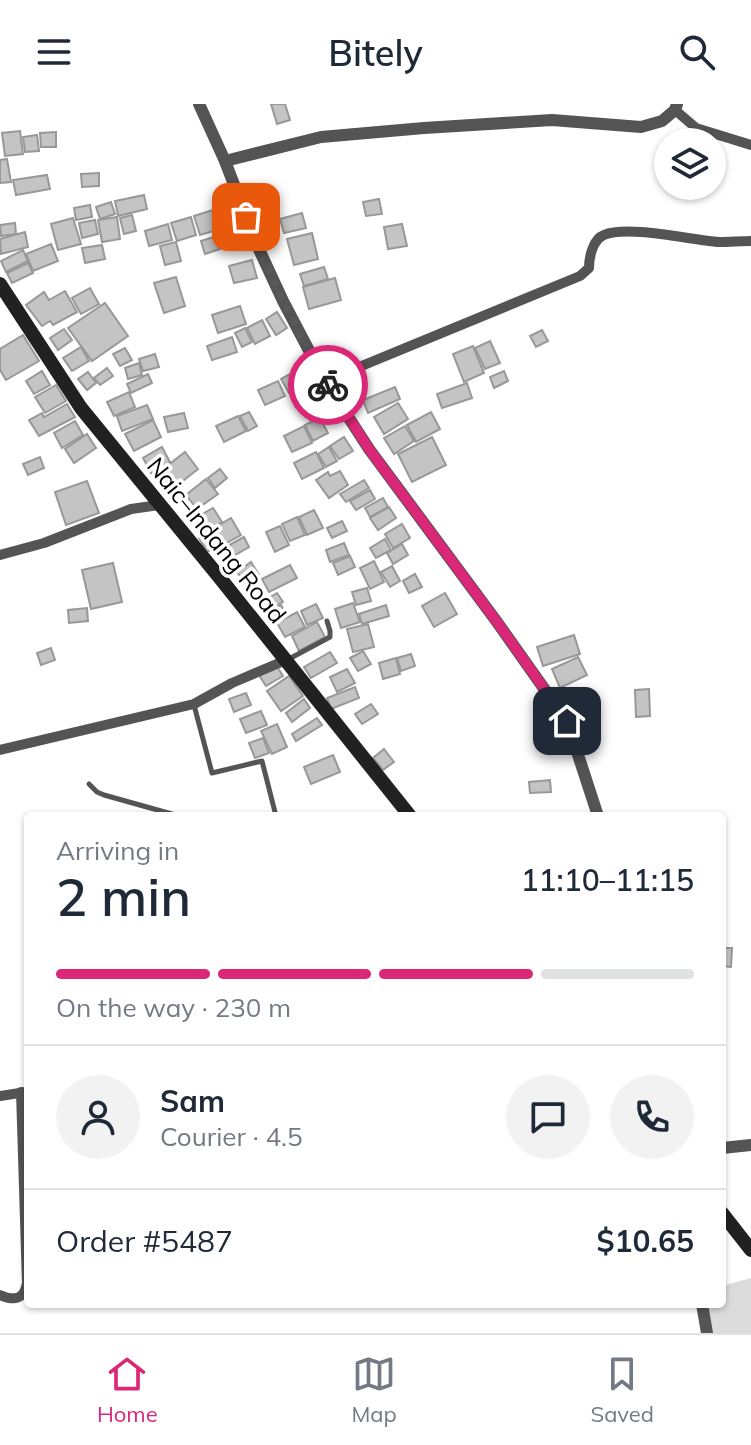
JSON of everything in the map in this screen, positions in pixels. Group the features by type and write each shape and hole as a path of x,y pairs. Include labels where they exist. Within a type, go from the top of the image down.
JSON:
{"main road":[{"name":"Naic–Indang Road","path":"0,284 81,408 407,812"},
{"path":"726,1218 751,1250"}],"street":[{"path":"199,104 257,245 325,381 369,449 567,721 597,812"},
{"path":"225,161 321,137 424,128 552,120 641,127 662,121 676,107 696,128 751,145"},
{"path":"325,381 580,276 589,268 589,259 597,240 604,235 631,232 719,242 751,241"},
{"path":"0,555 44,543 131,509 159,505"},
{"path":"0,750 194,704 232,683 286,660"},
{"path":"0,1096 24,1092"},
{"path":"726,1148 751,1145"},
{"path":"0,1295 11,1299 24,1294"},
{"path":"703,1308 707,1333"}],"lane":[{"path":"286,660 330,637 327,621"},
{"path":"194,704 212,773 262,761 275,812"},
{"path":"89,784 104,795 165,812"}],"shaded area":[{"path":"751,1278 751,1333 711,1333 706,1308 726,1308 726,1285"}],"building":[{"path":"271,104 285,104 290,120 277,124"},
{"path":"20,131 23,154 5,156 2,133"},
{"path":"56,132 56,147 41,147 40,133"},
{"path":"37,135 39,151 25,152 23,137"},
{"path":"7,159 11,182 0,183 0,160"},
{"path":"99,173 99,186 82,187 81,174"},
{"path":"47,175 50,189 16,195 13,180"},
{"path":"144,195 147,209 118,216 115,201"},
{"path":"379,199 382,214 366,216 363,202"},
{"path":"111,202 115,214 100,219 96,207"},
{"path":"90,205 92,217 76,220 74,208"},
{"path":"213,210 220,229 200,235 194,216"},
{"path":"302,213 306,228 284,233 280,219"},
{"path":"132,215 136,231 124,234 120,218"},
{"path":"117,217 120,239 102,242 98,220"},
{"path":"191,217 196,235 177,241 171,223"},
{"path":"73,218 81,244 58,250 51,224"},
{"path":"95,220 98,234 82,238 79,223"},
{"path":"15,223 16,234 1,236 0,225"},
{"path":"168,224 172,240 149,246 145,231"},
{"path":"402,224 407,246 388,249 384,227"},
{"path":"236,225 243,242 225,249 218,233"},
{"path":"25,232 28,247 1,254 0,239"},
{"path":"312,233 318,259 294,265 287,239"},
{"path":"217,236 220,249 205,254 201,241"},
{"path":"176,242 181,261 165,265 160,246"},
{"path":"51,244 58,261 33,271 26,254"},
{"path":"102,245 105,259 85,263 82,248"},
{"path":"23,250 28,261 6,272 1,261"},
{"path":"252,260 257,278 234,283 229,266"},
{"path":"28,263 33,273 12,283 7,273"},
{"path":"324,267 328,279 304,286 300,274"},
{"path":"176,277 185,306 164,313 154,283"},
{"path":"335,278 341,300 309,309 303,287"},
{"path":"90,288 99,304 81,314 72,298"},
{"path":"65,291 77,312 53,325 50,321 42,326 26,305 44,292 49,300"},
{"path":"105,303 128,336 92,361 68,328"},
{"path":"240,306 246,324 218,333 212,315"},
{"path":"277,312 287,328 276,335 266,319"},
{"path":"262,320 270,336 255,344 247,328"},
{"path":"245,328 252,342 242,347 235,333"},
{"path":"64,329 72,340 58,350 50,338"},
{"path":"542,330 548,341 536,347 530,336"},
{"path":"23,335 39,361 6,380 0,370 0,349"},
{"path":"232,337 237,352 212,360 207,346"},
{"path":"490,341 500,363 485,369 475,348"},
{"path":"473,346 484,373 464,382 453,354"},
{"path":"81,347 89,361 72,371 63,358"},
{"path":"125,348 132,360 120,366 113,354"},
{"path":"155,354 159,367 143,371 139,359"},
{"path":"139,363 142,375 128,379 125,368"},
{"path":"107,368 113,376 100,385 94,378"},
{"path":"301,368 309,382 289,393 281,379"},
{"path":"42,371 50,385 34,394 26,381"},
{"path":"504,371 508,381 494,388 490,377"},
{"path":"88,372 96,383 87,390 78,379"},
{"path":"148,374 152,383 131,393 127,384"},
{"path":"278,381 285,396 265,405 258,390"},
{"path":"467,383 472,398 442,408 437,394"},
{"path":"56,385 66,401 45,413 35,397"},
{"path":"395,387 400,399 368,413 363,400"},
{"path":"129,392 135,407 114,416 107,402"},
{"path":"309,392 321,414 310,420 298,398"},
{"path":"398,403 408,419 384,434 374,417"},
{"path":"67,404 75,417 39,436 29,420 42,413 44,417"},
{"path":"147,405 153,419 122,431 117,416"},
{"path":"249,412 257,426 248,431 240,416"},
{"path":"431,412 440,429 416,442 407,425"},
{"path":"184,413 188,428 168,432 164,417"},
{"path":"238,416 246,431 224,442 216,426"},
{"path":"320,418 328,433 313,441 305,425"},
{"path":"153,420 161,437 134,451 125,434"},
{"path":"75,421 83,435 62,448 54,433"},
{"path":"304,426 312,443 292,452 284,436"},
{"path":"405,426 414,441 394,454 384,438"},
{"path":"87,434 96,448 74,463 65,449"},
{"path":"344,437 353,451 339,459 330,446"},
{"path":"432,437 446,465 412,482 398,454"},
{"path":"162,447 170,462 151,473 143,458"},
{"path":"329,447 337,461 326,467 318,454"},
{"path":"185,452 198,469 170,491 157,474"},
{"path":"316,452 324,468 302,479 294,463"},
{"path":"40,457 44,468 28,475 23,464"},
{"path":"220,469 227,478 215,488 208,478"},
{"path":"340,471 348,485 329,498 316,480 328,472 330,476"},
{"path":"206,479 218,494 197,509 186,495"},
{"path":"364,480 369,488 346,502 340,494"},
{"path":"87,481 99,513 66,525 55,492"},
{"path":"370,490 375,499 356,510 350,501"},
{"path":"383,498 388,507 370,517 365,508"},
{"path":"389,507 396,518 378,530 370,518"},
{"path":"213,508 222,522 206,532 197,517"},
{"path":"314,510 323,528 307,535 299,517"},
{"path":"297,517 305,535 290,541 282,524"},
{"path":"231,518 241,535 223,545 214,528"},
{"path":"342,521 347,531 332,538 327,528"},
{"path":"402,524 410,538 393,548 385,534"},
{"path":"280,526 289,545 275,552 266,532"},
{"path":"212,531 220,545 207,552 199,538"},
{"path":"244,537 249,547 230,558 224,548"},
{"path":"385,539 391,550 376,558 370,548"},
{"path":"344,543 349,555 330,562 326,550"},
{"path":"402,544 408,555 393,564 387,553"},
{"path":"350,556 355,567 338,575 333,563"},
{"path":"374,561 384,582 370,589 360,568"},
{"path":"251,562 259,575 246,584 237,572"},
{"path":"113,563 122,602 91,609 82,570"},
{"path":"290,565 297,578 269,592 262,579"},
{"path":"392,566 400,581 390,587 381,572"},
{"path":"415,574 422,587 409,593 403,581"},
{"path":"367,588 371,601 356,605 352,592"},
{"path":"277,593 283,602 267,611 262,602"},
{"path":"445,593 457,614 434,627 422,606"},
{"path":"353,603 360,622 341,628 335,609"},
{"path":"316,604 323,618 307,625 301,611"},
{"path":"281,605 287,616 271,624 265,614"},
{"path":"386,605 389,616 362,624 359,614"},
{"path":"87,608 88,621 69,623 68,610"},
{"path":"297,612 305,627 285,637 277,623"},
{"path":"317,622 325,637 299,651 292,636"},
{"path":"368,624 374,647 353,652 347,629"},
{"path":"574,635 580,654 543,666 537,647"},
{"path":"51,648 55,660 41,665 37,653"},
{"path":"363,651 371,664 358,671 350,658"},
{"path":"330,652 337,663 311,678 304,667"},
{"path":"411,654 415,666 401,671 397,658"},
{"path":"578,657 587,675 560,688 552,669"},
{"path":"396,658 400,674 383,679 379,663"},
{"path":"274,662 283,676 266,686 257,672"},
{"path":"347,669 355,683 337,692 330,677"},
{"path":"289,676 303,696 281,711 267,691"},
{"path":"355,687 359,698 331,709 327,698"},
{"path":"649,689 650,716 636,717 635,690"},
{"path":"246,693 251,705 234,712 229,699"},
{"path":"304,699 310,708 292,722 286,713"},
{"path":"371,704 378,714 362,724 355,714"},
{"path":"261,711 267,725 246,733 240,719"},
{"path":"317,718 322,725 296,741 292,734"},
{"path":"277,724 287,747 272,754 261,731"},
{"path":"263,738 269,753 255,758 249,743"},
{"path":"384,749 394,762 383,770 373,758"},
{"path":"333,755 340,772 311,784 304,767"},
{"path":"550,780 551,792 530,793 529,782"},
{"path":"726,948 732,948 731,967 726,966"}],"way so far":[{"path":"246,217 283,301 328,385"}],"route":[{"path":"328,385 369,449 567,721"}]}
